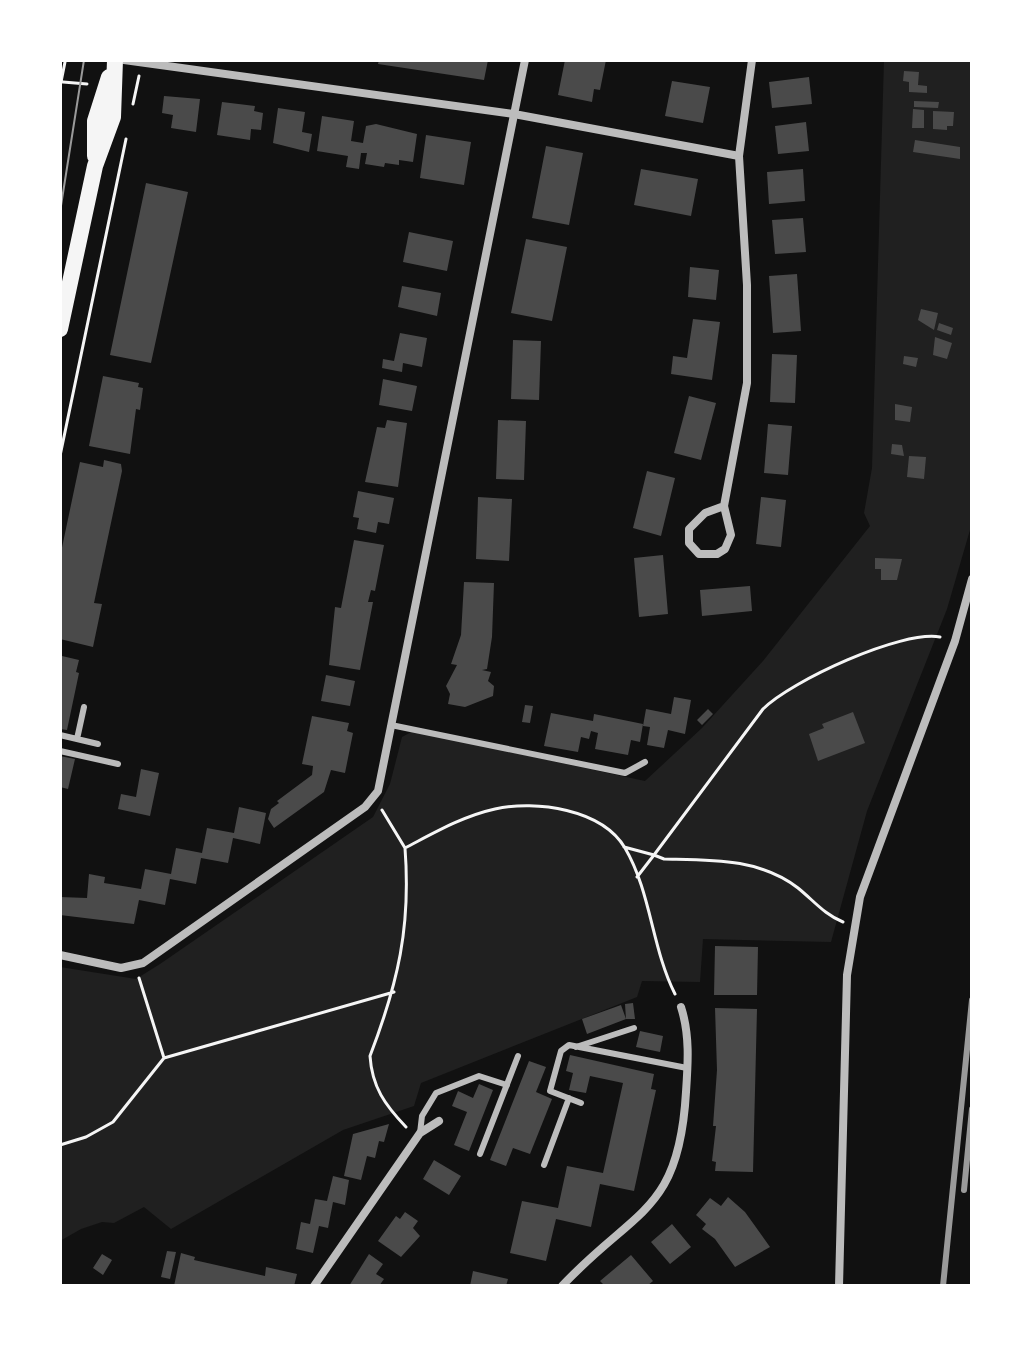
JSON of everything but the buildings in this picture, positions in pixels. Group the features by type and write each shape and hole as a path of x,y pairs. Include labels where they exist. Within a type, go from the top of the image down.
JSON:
{"main road":[{"path":"60,329 95,166 95,121 115,60"}],"street":[{"path":"124,60 514,114 739,156"},
{"path":"60,955 121,968 135,967 374,798 525,60"},
{"path":"724,506 705,513 689,529 689,543 699,554 717,554 729,543 724,506 747,383 747,285 739,156 752,60"},
{"path":"839,1286 846,1006 853,926 860,897 955,641 972,579"},
{"path":"562,1286 663,1191 683,1138 688,1028 681,1007"},
{"path":"314,1286 420,1133 439,1121"}],"lane":[{"path":"77,739 84,707"},
{"path":"391,725 625,773 645,762"},
{"path":"60,735 98,744"},
{"path":"60,751 118,764"},
{"path":"576,1047 634,1028"},
{"path":"581,1103 550,1091 561,1051 569,1045 687,1068"},
{"path":"480,1154 518,1056"},
{"path":"420,1133 422,1116 436,1093 479,1076 507,1085"},
{"path":"544,1165 569,1098"}],"path":[{"path":"60,87 65,62"},
{"path":"132,106 141,62"},
{"path":"60,456 126,136"},
{"path":"637,877 763,709 783,691 827,669 911,638 936,636 955,641"},
{"path":"374,798 405,848 408,912 394,992 370,1056 371,1072 388,1109 406,1128 420,1133"},
{"path":"405,848 481,813 499,808 561,810 596,822 624,847 681,1007"},
{"path":"624,847 664,859 747,863 774,874 797,888 829,916 853,926"},
{"path":"135,967 164,1058"},
{"path":"60,1145 86,1137 113,1122 164,1058 394,992"}],"shaded area":[{"path":"884,60 972,60 972,523 947,609 867,811 831,942 703,939 700,982 642,981 637,997 421,1083 414,1106 343,1130 171,1229 144,1207 114,1223 102,1222 81,1229 60,1241 60,967 136,979 160,964 373,817 390,784 402,737 413,731 645,781 702,728 763,661 870,526 864,513 872,468"}],"tram line":[{"path":"60,212 84,60"}],"railway":[{"path":"943,1286 972,1000"},
{"path":"964,1190 972,1109"}]}
